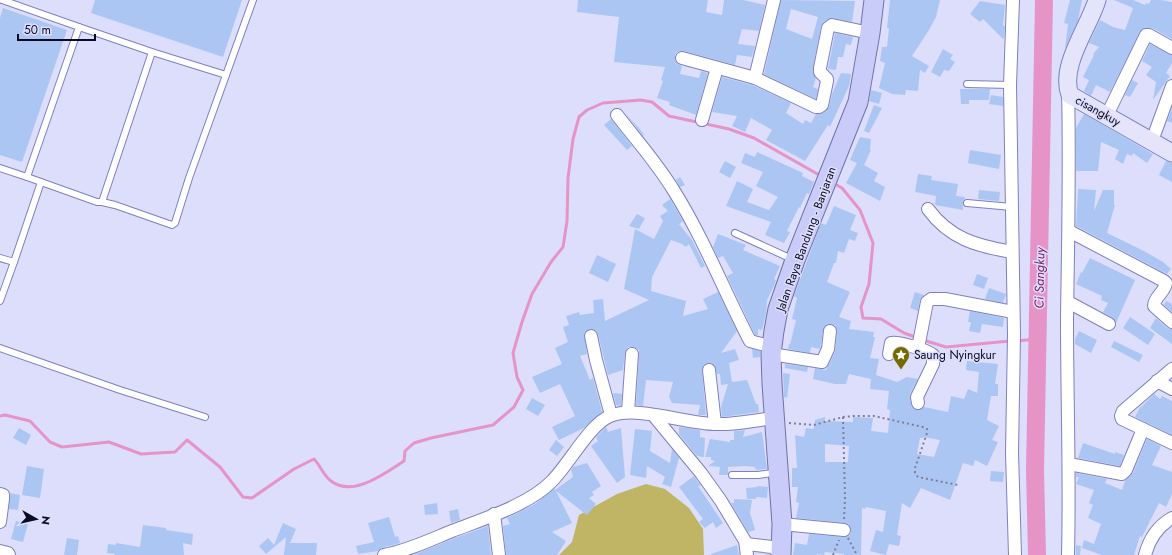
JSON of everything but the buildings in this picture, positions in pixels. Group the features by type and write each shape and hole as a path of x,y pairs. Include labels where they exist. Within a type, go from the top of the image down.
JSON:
{"main road":[{"name":"Jalan Raya Bandung - Banjaran","path":"782,554 782,524 772,384 772,350 778,309 795,260 858,102 874,0"}],"street":[{"path":"755,78 774,0"},
{"path":"1013,0 1010,85 1014,335 1012,452 1015,555"},
{"name":"cisangkuy","path":"1097,0 1071,62 1068,74 1068,89 1070,95 1172,153"},
{"path":"682,58 755,78 816,107 819,107 822,105 827,81 827,79 820,72 820,68 828,28 832,25 870,33"},
{"path":"1107,115 1146,35 1149,35 1172,48"},
{"path":"702,120 717,68"},
{"path":"1152,141 1172,86"},
{"path":"1068,89 1070,164 1068,231 1068,555"},
{"path":"617,115 651,157 674,190 706,248 750,341 772,350 822,362 828,349 830,331"},
{"path":"928,209 943,226 965,241 992,249 1012,252"},
{"path":"1068,231 1164,281 1166,283 1165,287 1154,302 1154,306 1172,322"},
{"path":"919,343 927,302 931,299 945,299 1013,312"},
{"path":"1068,302 1109,324"},
{"path":"591,336 611,415"},
{"path":"889,354 892,342 919,343 933,355 933,364 917,397 918,403"},
{"path":"628,412 632,354"},
{"path":"1172,369 1121,414 1122,419 1172,443"},
{"path":"709,370 715,424"},
{"path":"1157,381 1172,389"},
{"path":"386,555 411,547 494,514 522,502 538,493 552,482 592,430 611,415 628,412 715,424 767,419 774,422"},
{"path":"654,416 701,473 721,501 746,549 772,547 782,554"},
{"path":"1069,464 1122,474 1126,470 1143,429"},
{"path":"0,494 3,495 3,499 0,522"},
{"path":"494,514 499,555"},
{"path":"1145,555 1147,548 1156,532 1170,522"},
{"path":"782,524 844,530"},
{"path":"0,551 8,553 9,555"}],"lane":[{"path":"2,0 152,52 226,75"},
{"path":"0,168 97,202 115,205 172,225 176,223 189,178 253,0"},
{"path":"27,177 79,27"},
{"path":"102,202 152,52"},
{"path":"967,84 1010,85"},
{"path":"0,301 41,182"},
{"path":"967,203 1012,207"},
{"path":"735,233 795,260"},
{"path":"0,258 14,262"},
{"path":"0,348 120,390 205,417"},
{"path":"732,476 772,473 779,477"}],"path":[{"path":"774,422 814,425 843,417 874,416 923,427 927,429 928,433 915,468 915,473 918,477 958,485"},
{"path":"833,555 844,530 845,498 843,417"},
{"path":"844,530 857,555"}],"shaded area":[{"path":"646,484 665,489 689,508 703,529 704,555 559,555 572,542 579,515 617,494"}],"waterway":[{"name":"Ci Sangkuy","path":"1037,555 1035,470 1044,0"},
{"path":"0,416 5,415 30,421 50,442 62,447 109,442 141,454 175,452 187,440 220,467 243,497 252,498 294,469 314,459 331,481 340,486 349,487 359,485 369,482 404,461 405,451 414,443 493,425 514,407 523,390 517,377 513,353 532,294 551,262 563,247 567,221 568,178 573,139 579,117 587,110 603,103 641,100 652,102 669,116 729,129 754,138 821,176"},
{"path":"833,183 842,188 860,210 873,243 869,284 861,307 863,318 881,319 904,333 918,338"},
{"path":"1016,341 1038,339"},
{"path":"923,340 946,347 1010,341"}],"place":[{"name":"Saung Nyingkur","path":"901,370"}]}
